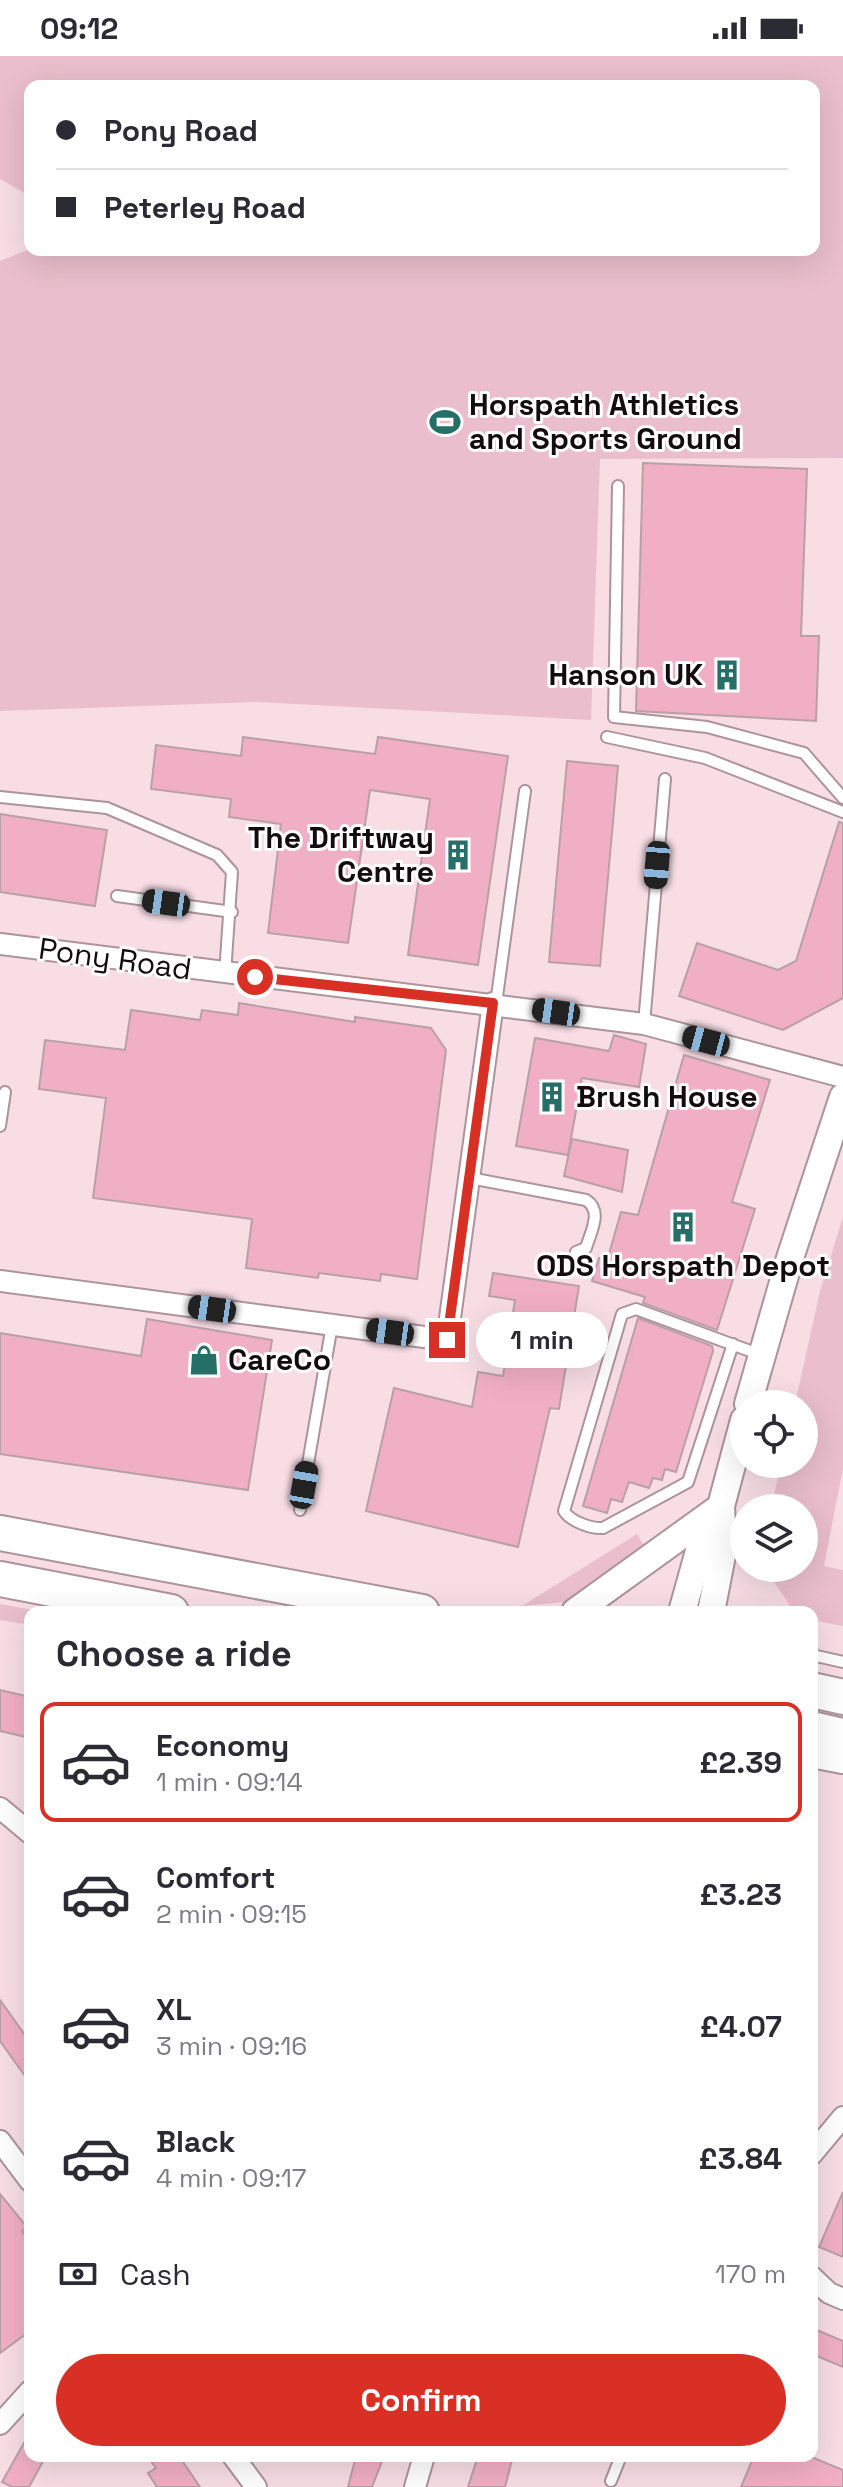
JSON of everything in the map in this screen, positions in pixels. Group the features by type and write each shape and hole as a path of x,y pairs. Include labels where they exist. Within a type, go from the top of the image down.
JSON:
{"highway":[{"path":"0,1533 390,1606"},
{"path":"0,1579 140,1606"},
{"path":"818,1691 843,1697"},
{"path":"818,1751 843,1756"}],"street":[{"name":"Pony Road","path":"0,944 225,974 495,1003 644,1024 843,1077"},
{"path":"0,1281 447,1340 495,1003"},
{"path":"752,1390 843,1097"},
{"path":"684,1606 701,1544 721,1506 730,1472"},
{"path":"593,1606 721,1506"},
{"path":"712,1606 723,1550 721,1506"},
{"path":"818,1726 843,1732"},
{"path":"0,1808 24,1828"},
{"path":"818,2147 843,2117"},
{"path":"0,2141 24,2173"},
{"path":"818,2283 829,2293 843,2299"},
{"path":"0,2424 24,2398"},
{"path":"237,2462 256,2487"},
{"path":"415,2487 422,2462"}],"lane":[{"path":"618,486 614,717 707,727 804,753 843,798"},
{"path":"607,737 705,758 843,812"},
{"path":"644,1024 665,779"},
{"path":"495,1003 525,791"},
{"path":"0,797 107,808 217,855 232,872 232,912 225,974"},
{"path":"117,896 232,912"},
{"path":"0,1126 5,1092"},
{"path":"470,1178 586,1200 596,1211 586,1248 576,1252"},
{"path":"733,1344 688,1482 603,1528 567,1517 564,1511 622,1314 636,1309 733,1344 761,1355"},
{"path":"300,1510 332,1325"},
{"path":"818,1656 843,1662"},
{"path":"611,2481 619,2462"}],"shaded area":[{"name":"Horspath Athletics and Sports Ground","path":"0,56 843,56 843,458 600,459 591,720 259,702 0,711 0,261 24,251 24,256 820,256 820,80 24,80 24,193 0,179"},
{"path":"843,1217 843,1468 824,1566 843,1570 843,1626 818,1621 818,1606 790,1606 774,1582 818,1582 818,1494 774,1494 778,1478 818,1478 818,1390 798,1390 820,1291"},
{"path":"637,1534 647,1551 574,1601 522,1606"},
{"path":"0,1604 24,1608 24,1624 0,1620"}],"building":[{"path":"643,463 807,469 801,636 819,636 816,721 636,711"},
{"path":"243,737 375,754 378,737 508,756 478,965 408,955 430,799 370,790 348,943 268,933 281,824 229,817 231,799 151,789 156,745 241,756"},
{"path":"567,761 618,766 600,966 549,962"},
{"path":"0,814 107,830 95,906 0,892"},
{"path":"839,822 843,823 843,998 783,1030 679,996 697,943 778,970 796,961"},
{"path":"239,1003 355,1022 355,1017 431,1028 446,1050 417,1279 381,1274 380,1281 319,1273 318,1278 246,1268 252,1219 93,1198 106,1098 39,1089 45,1040 125,1050 131,1010 200,1020 202,1010 238,1015"},
{"name":"Brush House","path":"614,1035 646,1044 639,1087 582,1078 568,1155 516,1146 535,1038 609,1051"},
{"path":"684,1055 770,1080 732,1202 755,1209 717,1330 643,1303 645,1297 592,1281 599,1258 607,1261 621,1212 638,1215"},
{"path":"572,1139 628,1150 622,1192 564,1176"},
{"path":"493,1273 579,1286 559,1409 550,1408 518,1547 366,1511 394,1388 472,1407 478,1372 503,1376 515,1300 489,1296"},
{"path":"638,1318 712,1346 713,1351 676,1472 665,1469 662,1480 653,1478 649,1488 629,1482 622,1502 611,1499 607,1513 583,1506"},
{"path":"147,1319 272,1340 248,1490 0,1454 0,1333 141,1356"},
{"path":"0,1690 24,1696 24,1737 0,1731"},
{"path":"0,2000 24,2034 24,2075 0,2041"},
{"path":"843,2192 843,2257 819,2247"},
{"path":"0,2194 24,2223 24,2335 0,2353"},
{"path":"818,2331 843,2341 843,2367 818,2357"},
{"path":"24,2443 24,2462 43,2462 29,2487 12,2487 2,2482"},
{"path":"818,2460 843,2470 843,2487 741,2487 751,2462"},
{"path":"152,2462 183,2462 200,2487 157,2487 148,2473 156,2468"},
{"path":"354,2462 382,2462 372,2487 348,2487"},
{"path":"476,2462 511,2462 505,2487 468,2487"}],"place":[{"name":"Horspath Athletics and Sports Ground","path":"445,422"},
{"name":"Hanson UK","path":"727,675"},
{"name":"The Driftway Centre","path":"458,855"},
{"name":"Brush House","path":"552,1097"},
{"name":"ODS Horspath Depot","path":"683,1227"},
{"name":"CareCo","path":"204,1360"}],"route":[{"path":"255,977 493,1003 447,1340"}]}
